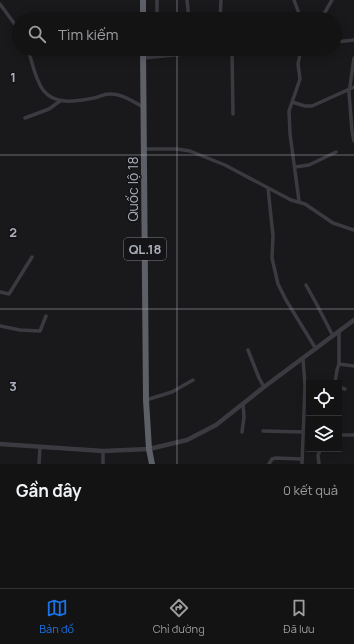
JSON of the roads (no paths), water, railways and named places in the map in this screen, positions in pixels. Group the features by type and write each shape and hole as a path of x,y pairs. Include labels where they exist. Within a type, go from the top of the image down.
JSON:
{"highway":[{"path":"143,0 143,12"},
{"name":"Quốc lộ 18","path":"143,58 146,400 149,449"},
{"name":"QL.18","path":"149,449 152,464"}],"street":[{"path":"157,0 157,12"},
{"path":"187,0 188,12"},
{"path":"220,0 220,12"},
{"path":"294,0 298,12"},
{"path":"325,12 332,0"},
{"path":"0,4 12,20"},
{"path":"342,41 354,40"},
{"path":"30,56 42,89 50,97 60,101 95,98 109,94 120,96 144,107"},
{"path":"143,58 157,56"},
{"path":"232,56 233,114"},
{"path":"298,201 290,134 289,108 300,79 298,64 300,56"},
{"path":"354,58 351,120 354,141"},
{"path":"292,102 305,106 312,106 352,87"},
{"path":"25,118 50,109 60,101"},
{"path":"144,149 190,151 225,165 291,200 298,201 313,209 333,224 354,230"},
{"path":"295,167 309,166 336,152"},
{"path":"268,188 273,236 272,258 278,284 286,300 316,348"},
{"path":"0,292 9,294 32,257"},
{"path":"306,285 333,336"},
{"path":"0,326 20,330 40,330 46,316"},
{"path":"0,444 103,451 149,449 187,440 216,425 354,320"},
{"path":"335,380 339,364 339,331"},
{"path":"248,350 264,387"},
{"path":"302,464 305,385 303,358"},
{"path":"339,364 354,366"},
{"path":"146,400 172,392 193,380"},
{"path":"242,432 244,414 243,404"},
{"path":"263,432 306,434"},
{"path":"342,435 354,435"},
{"path":"39,464 40,447"},
{"path":"103,451 103,464"},
{"path":"319,464 318,455 320,452"},
{"path":"269,464 272,459 276,458 302,459"}]}
